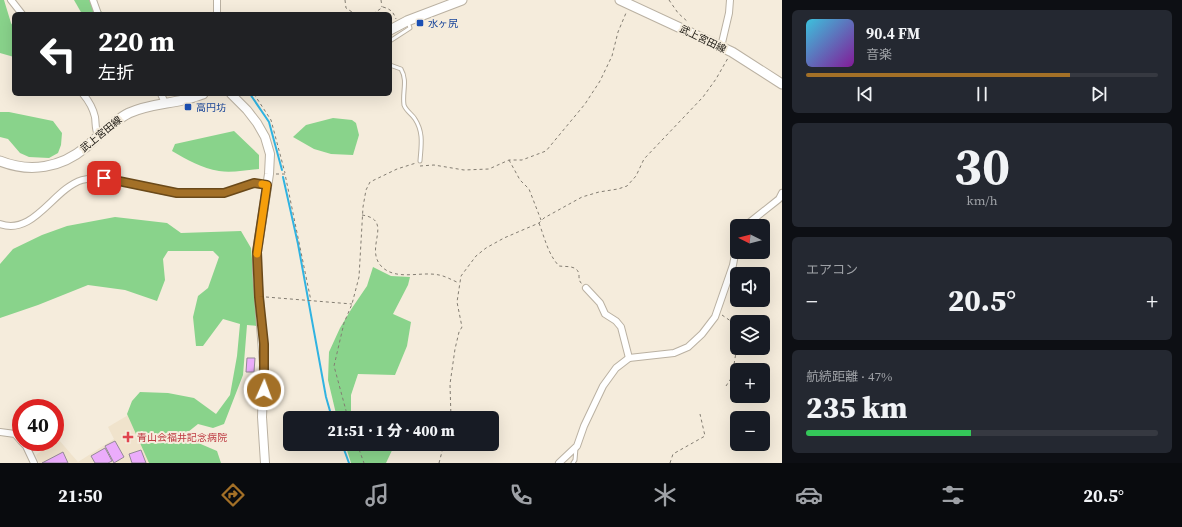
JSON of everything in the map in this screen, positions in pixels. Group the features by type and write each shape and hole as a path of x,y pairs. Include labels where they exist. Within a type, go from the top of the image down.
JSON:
{"main road":[{"path":"394,27 462,0"},
{"name":"武上宮田線","path":"620,0 732,52 782,84"},
{"name":"武上宮田線","path":"0,161 31,168 51,165 73,156 117,120 131,112 196,96"}],"street":[{"path":"11,0 20,12"},
{"path":"93,0 97,12"},
{"path":"217,0 217,12"},
{"path":"721,47 729,13 730,0"},
{"path":"84,96 90,104 95,116 95,128 98,135"},
{"path":"162,96 165,104"},
{"path":"233,96 253,116 263,132 270,154 269,174 257,252 264,365 262,417 265,463"},
{"path":"0,224 17,226 28,221 70,186 82,180 104,178 177,193 224,193 254,183 267,185"},
{"path":"754,219 780,199 782,193"},
{"path":"559,463 576,448 584,426 603,386 616,368 629,358 674,353 688,347 702,334 715,317 734,259"},
{"path":"586,288 600,303 606,314 616,321 621,327 629,358"},
{"path":"0,432 12,434"},
{"path":"28,451 34,463"}],"lane":[{"path":"392,40 410,28 407,21"},
{"path":"392,66 401,68 405,75 404,105 408,112 415,118 422,136 420,161"},
{"path":"573,463 575,460 576,448"}],"path":[{"path":"345,0 346,8 352,12"},
{"path":"381,0 383,7"},
{"path":"668,0 678,13 688,22"},
{"path":"346,411 334,366 344,323 352,304 359,277 362,214 366,190 370,182 397,169 420,161 420,166 434,165 464,170 489,169 509,160 522,160 546,151 585,104 600,81 612,56 618,32 630,5"},
{"path":"376,12 383,7"},
{"path":"383,7 390,9 394,14 394,27"},
{"path":"451,411 450,384 455,349 459,332 462,327 457,302 459,283 461,276 476,256 486,248 504,238 539,223 544,218 582,196 627,186 636,176 644,160 703,97 732,52"},
{"path":"255,96 271,120 285,174 311,301"},
{"path":"509,160 520,180 529,189 542,221"},
{"path":"269,174 285,174"},
{"path":"362,214 374,219 377,222 378,230 375,248 382,267 389,272 398,274 439,275 459,283"},
{"path":"539,223 553,260 559,266 575,268 578,271 580,282 586,288"},
{"path":"259,297 352,304"},
{"path":"716,311 730,320"},
{"path":"726,386 732,377 736,355"},
{"path":"670,463 673,454 705,436 700,414"},
{"path":"360,451 364,463"},
{"path":"439,463 442,451"}],"shaded area":[{"name":"青山会福井記念病院","path":"130,414 158,463 39,463 36,455 42,451 64,451 64,446 78,462 114,439 108,427"}],"green space":[{"path":"0,0 4,0 12,25 12,56 0,53"},
{"path":"74,0 94,0 102,12 81,12"},
{"path":"0,112 9,112 53,121 62,133 61,145 58,153 49,158 29,157 20,153 8,139 0,137"},
{"path":"333,118 352,120 356,123 359,135 353,155 331,154 314,149 293,137 306,125"},
{"path":"234,131 259,155 259,169 234,172 219,171 207,168 183,158 172,151 175,144"},
{"path":"115,217 167,223 181,233 241,231 251,248 258,326 247,325 243,375 224,424 213,428 198,424 188,432 196,442 217,451 221,463 149,463 127,414 132,401 140,392 168,393 194,398 216,414 230,395 237,356 240,324 223,319 203,346 196,346 193,317 198,296 208,288 219,257 213,251 168,251 163,259 165,280 157,301 125,290 88,285 0,318 0,264 13,249 42,235 67,226"},
{"path":"373,267 391,276 410,277 408,285 393,314 411,322 407,346 395,375 358,374 351,395 351,411 335,411 328,380 329,352 340,328 367,286"},
{"path":"347,451 392,451 386,463 351,463"}],"building":[{"path":"247,358 255,358 254,372 246,372"},
{"path":"115,441 124,457 114,463 105,446"},
{"path":"105,448 112,461 108,463 95,463 91,456"},
{"path":"141,450 146,463 132,463 129,454"},
{"path":"63,452 68,463 42,463"}],"waterway":[{"path":"251,96 269,122 282,170"},
{"path":"283,177 298,244 326,397 330,411"},
{"path":"345,451 349,463"}],"slow traffic":[{"path":"257,254 267,185 262,184"}],"place":[{"name":"水ヶ尻","path":"420,23"},
{"name":"高円坊","path":"188,107"},
{"name":"青山会福井記念病院","path":"128,437"}],"route":[{"path":"104,178 177,193 224,193 254,183 267,185 257,252 257,272 264,344 264,390"}]}
